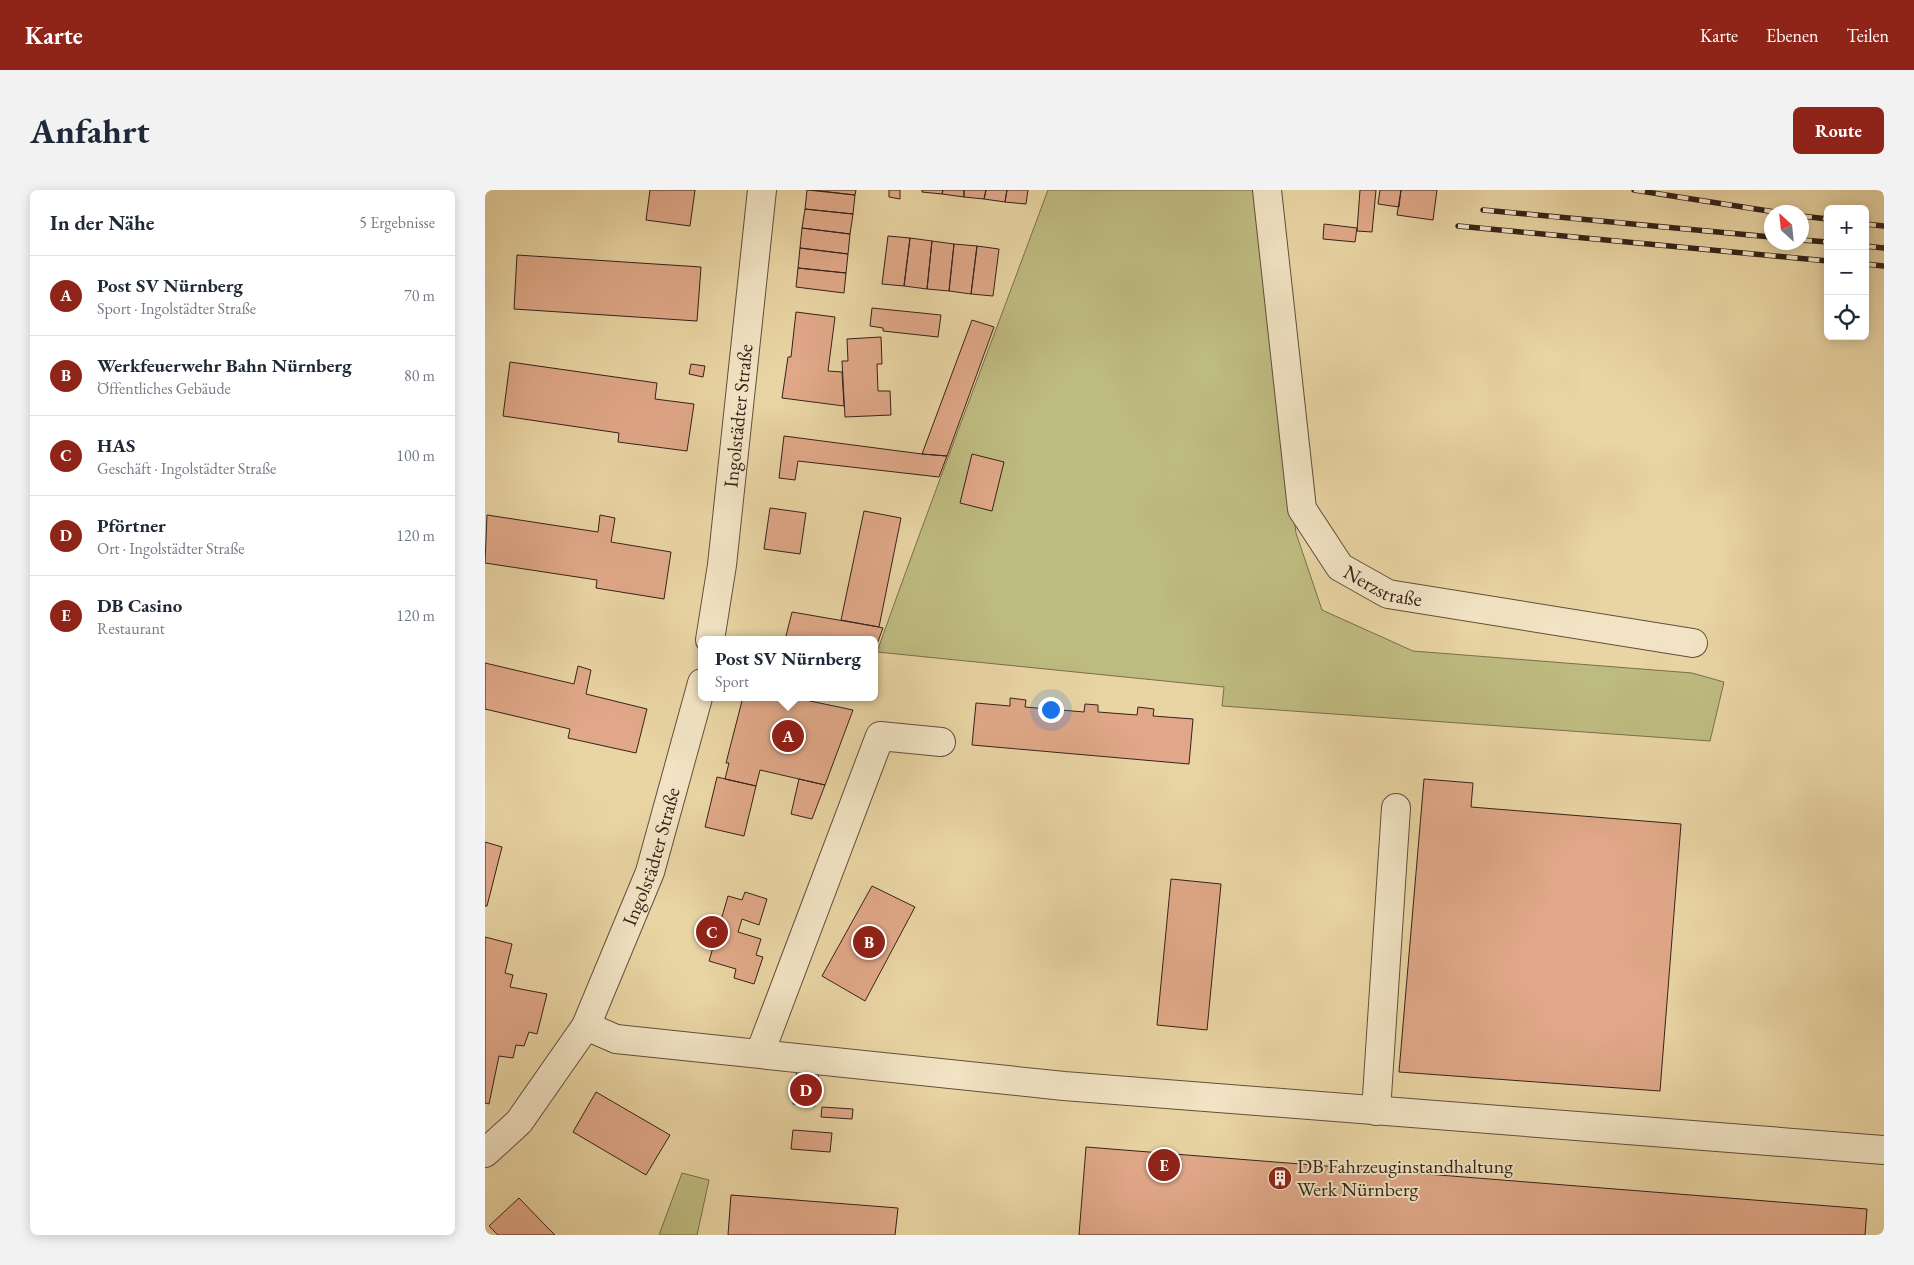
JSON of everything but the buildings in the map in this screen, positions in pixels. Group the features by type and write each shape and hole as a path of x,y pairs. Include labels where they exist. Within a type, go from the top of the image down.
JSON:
{"street":[{"name":"Ingolstädter Straße","path":"711,636 722,565 762,190"},
{"name":"Nerzstraße","path":"1267,190 1302,509 1340,566 1388,594 1693,643"},
{"name":"Ingolstädter Straße","path":"485,1153 519,1122 586,1026 650,872 698,698"},
{"path":"760,1054 879,736 941,742"},
{"path":"1376,1111 1396,808"},
{"path":"586,1026 616,1039 1064,1086 1884,1150"}],"shaded area":[{"path":"1048,190 1254,190 1296,533 1322,610 1413,651 1692,673 1724,682 1710,741 1222,706 1224,687 878,652 940,478"},
{"path":"682,1173 709,1180 697,1235 659,1235"}],"railway":[{"path":"1634,190 1764,210"},
{"path":"1483,210 1764,236"},
{"path":"1809,217 1824,219"},
{"path":"1869,224 1884,226"},
{"path":"1458,226 1824,261"},
{"path":"1809,241 1824,242"},
{"path":"1869,246 1884,248"},
{"path":"1869,264 1884,266"}],"place":[{"name":"Post SV Nürnberg","path":"788,736"},
{"name":"HAS","path":"712,932"},
{"name":"Werkfeuerwehr Bahn Nürnberg","path":"869,942"},
{"name":"Pförtner","path":"806,1090"},
{"name":"DB Casino","path":"1164,1165"},
{"name":"DB Fahrzeuginstandhaltung Werk Nürnberg","path":"1280,1178"}]}
